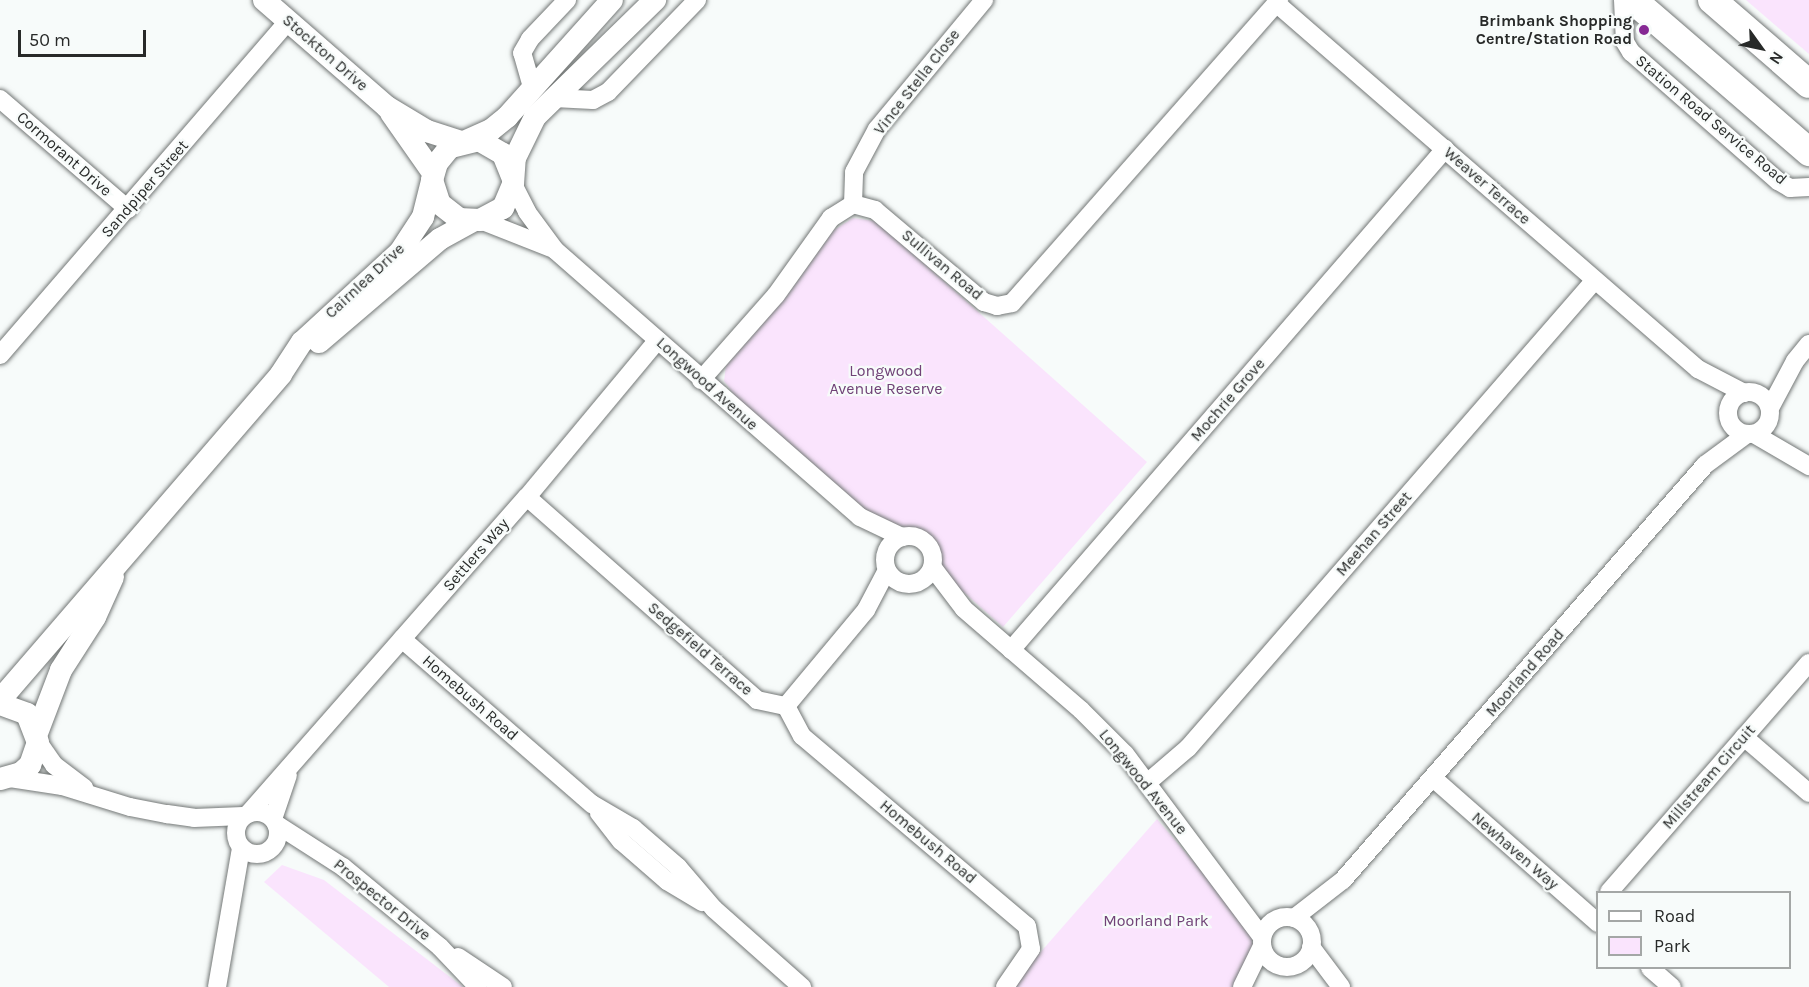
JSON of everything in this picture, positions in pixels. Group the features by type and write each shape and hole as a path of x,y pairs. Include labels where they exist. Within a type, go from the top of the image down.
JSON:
{"main road":[{"path":"1633,0 1809,152"},
{"path":"1712,0 1809,84"}],"street":[{"name":"Stockton Drive","path":"264,0 387,107 427,131 463,141"},
{"path":"532,87 522,53 530,39 567,0"},
{"path":"612,0 499,124 442,154 433,176 444,208 459,219 476,221 503,208 513,182 523,140 535,117 656,0"},
{"path":"554,98 593,100 608,92 697,0"},
{"name":"Vince Stella Close","path":"853,204 854,172 878,129 984,0"},
{"name":"Station Road Service Road","path":"1623,0 1625,42 1631,52 1778,181 1790,188 1809,187"},
{"name":"Sullivan Road","path":"853,204 875,210 984,302 997,306 1012,303 1277,1"},
{"name":"Weaver Terrace","path":"1277,1 1698,369 1729,415"},
{"name":"Sandpiper Street","path":"0,356 288,21"},
{"name":"Cormorant Drive","path":"0,99 128,209"},
{"name":"Stockton Drive","path":"387,107 433,176"},
{"path":"463,141 479,141 498,149 510,166 513,182"},
{"name":"Mochrie Grove","path":"1011,650 1445,149"},
{"name":"Cairnlea Drive","path":"0,702 281,374 302,342 400,252 423,217 433,176"},
{"name":"Longwood Avenue","path":"513,182 527,212 555,250 860,517 902,537"},
{"path":"701,380 776,295 831,218 853,204"},
{"name":"Longwood Avenue","path":"476,221 555,250"},
{"name":"Cairnlea Drive","path":"281,374 440,239 476,221"},
{"name":"Meehan Street","path":"1147,783 1188,748 1595,280"},
{"name":"Settlers Way","path":"246,814 290,768 527,497 658,340"},
{"path":"1750,434 1765,427 1770,411 1795,361 1809,344"},
{"path":"1795,361 1733,400 1729,415 1736,429 1805,463"},
{"name":"Weaver Terrace","path":"1698,369 1747,392"},
{"path":"1747,392 1763,397 1805,463"},
{"name":"Moorland Road","path":"1705,465 1729,415"},
{"name":"Moorland Road","path":"1247,987 1288,965 1311,941 1344,880 1705,465 1750,434"},
{"name":"Sedgefield Terrace","path":"527,497 757,700 786,706"},
{"name":"Longwood Avenue","path":"860,517 886,562"},
{"path":"786,706 866,610 894,541 902,537 915,536 927,543 933,554 933,568 866,610"},
{"name":"Cairnlea Drive","path":"5,779 30,765 61,670 94,617 121,559"},
{"path":"886,562 910,583"},
{"name":"Longwood Avenue","path":"933,568 964,609 1107,735 1231,892 1262,942 1268,958 1336,987"},
{"name":"Longwood Avenue","path":"910,583 964,609"},
{"name":"Homebush Road","path":"402,639 592,804 621,841 667,881 714,909 802,987"},
{"name":"Millstream Circuit","path":"1610,891 1809,663"},
{"path":"0,702 27,714 54,765 96,796"},
{"name":"Homebush Road","path":"786,706 802,736 1027,926 1031,949 1005,987"},
{"path":"1744,737 1809,793"},
{"name":"Settlers Way","path":"275,822 290,768"},
{"name":"Newhaven Way","path":"1433,778 1595,915"},
{"path":"5,779 96,796 129,807 194,818 262,812 275,822 277,838 233,900"},
{"path":"217,987 233,900 239,844 236,827 246,814"},
{"path":"194,818 239,844 265,852"},
{"name":"Prospector Drive","path":"275,822 322,853 440,947 503,987"},
{"name":"Prospector Drive","path":"265,852 291,848 322,853"},
{"name":"Moorland Road","path":"1242,987 1262,942 1286,918 1344,880"},
{"name":"Longwood Avenue","path":"1231,892 1286,918 1311,941 1341,987"},
{"name":"Prospector Drive","path":"440,947 478,987"},
{"path":"1651,969 1672,987"}],"green space":[{"path":"1746,0 1809,0 1809,54"},
{"name":"Longwood Avenue Reserve","path":"853,218 874,221 894,237 1147,462 1003,627 951,581 927,537 869,513 736,397 724,381 726,366 787,296 834,230"},
{"name":"Moorland Park","path":"1157,819 1249,927 1253,946 1234,987 1010,987"},
{"path":"282,865 324,880 463,987 389,987 264,882"}],"place":[{"name":"Brimbank Shopping Centre/Station Road","path":"1644,30"}]}
